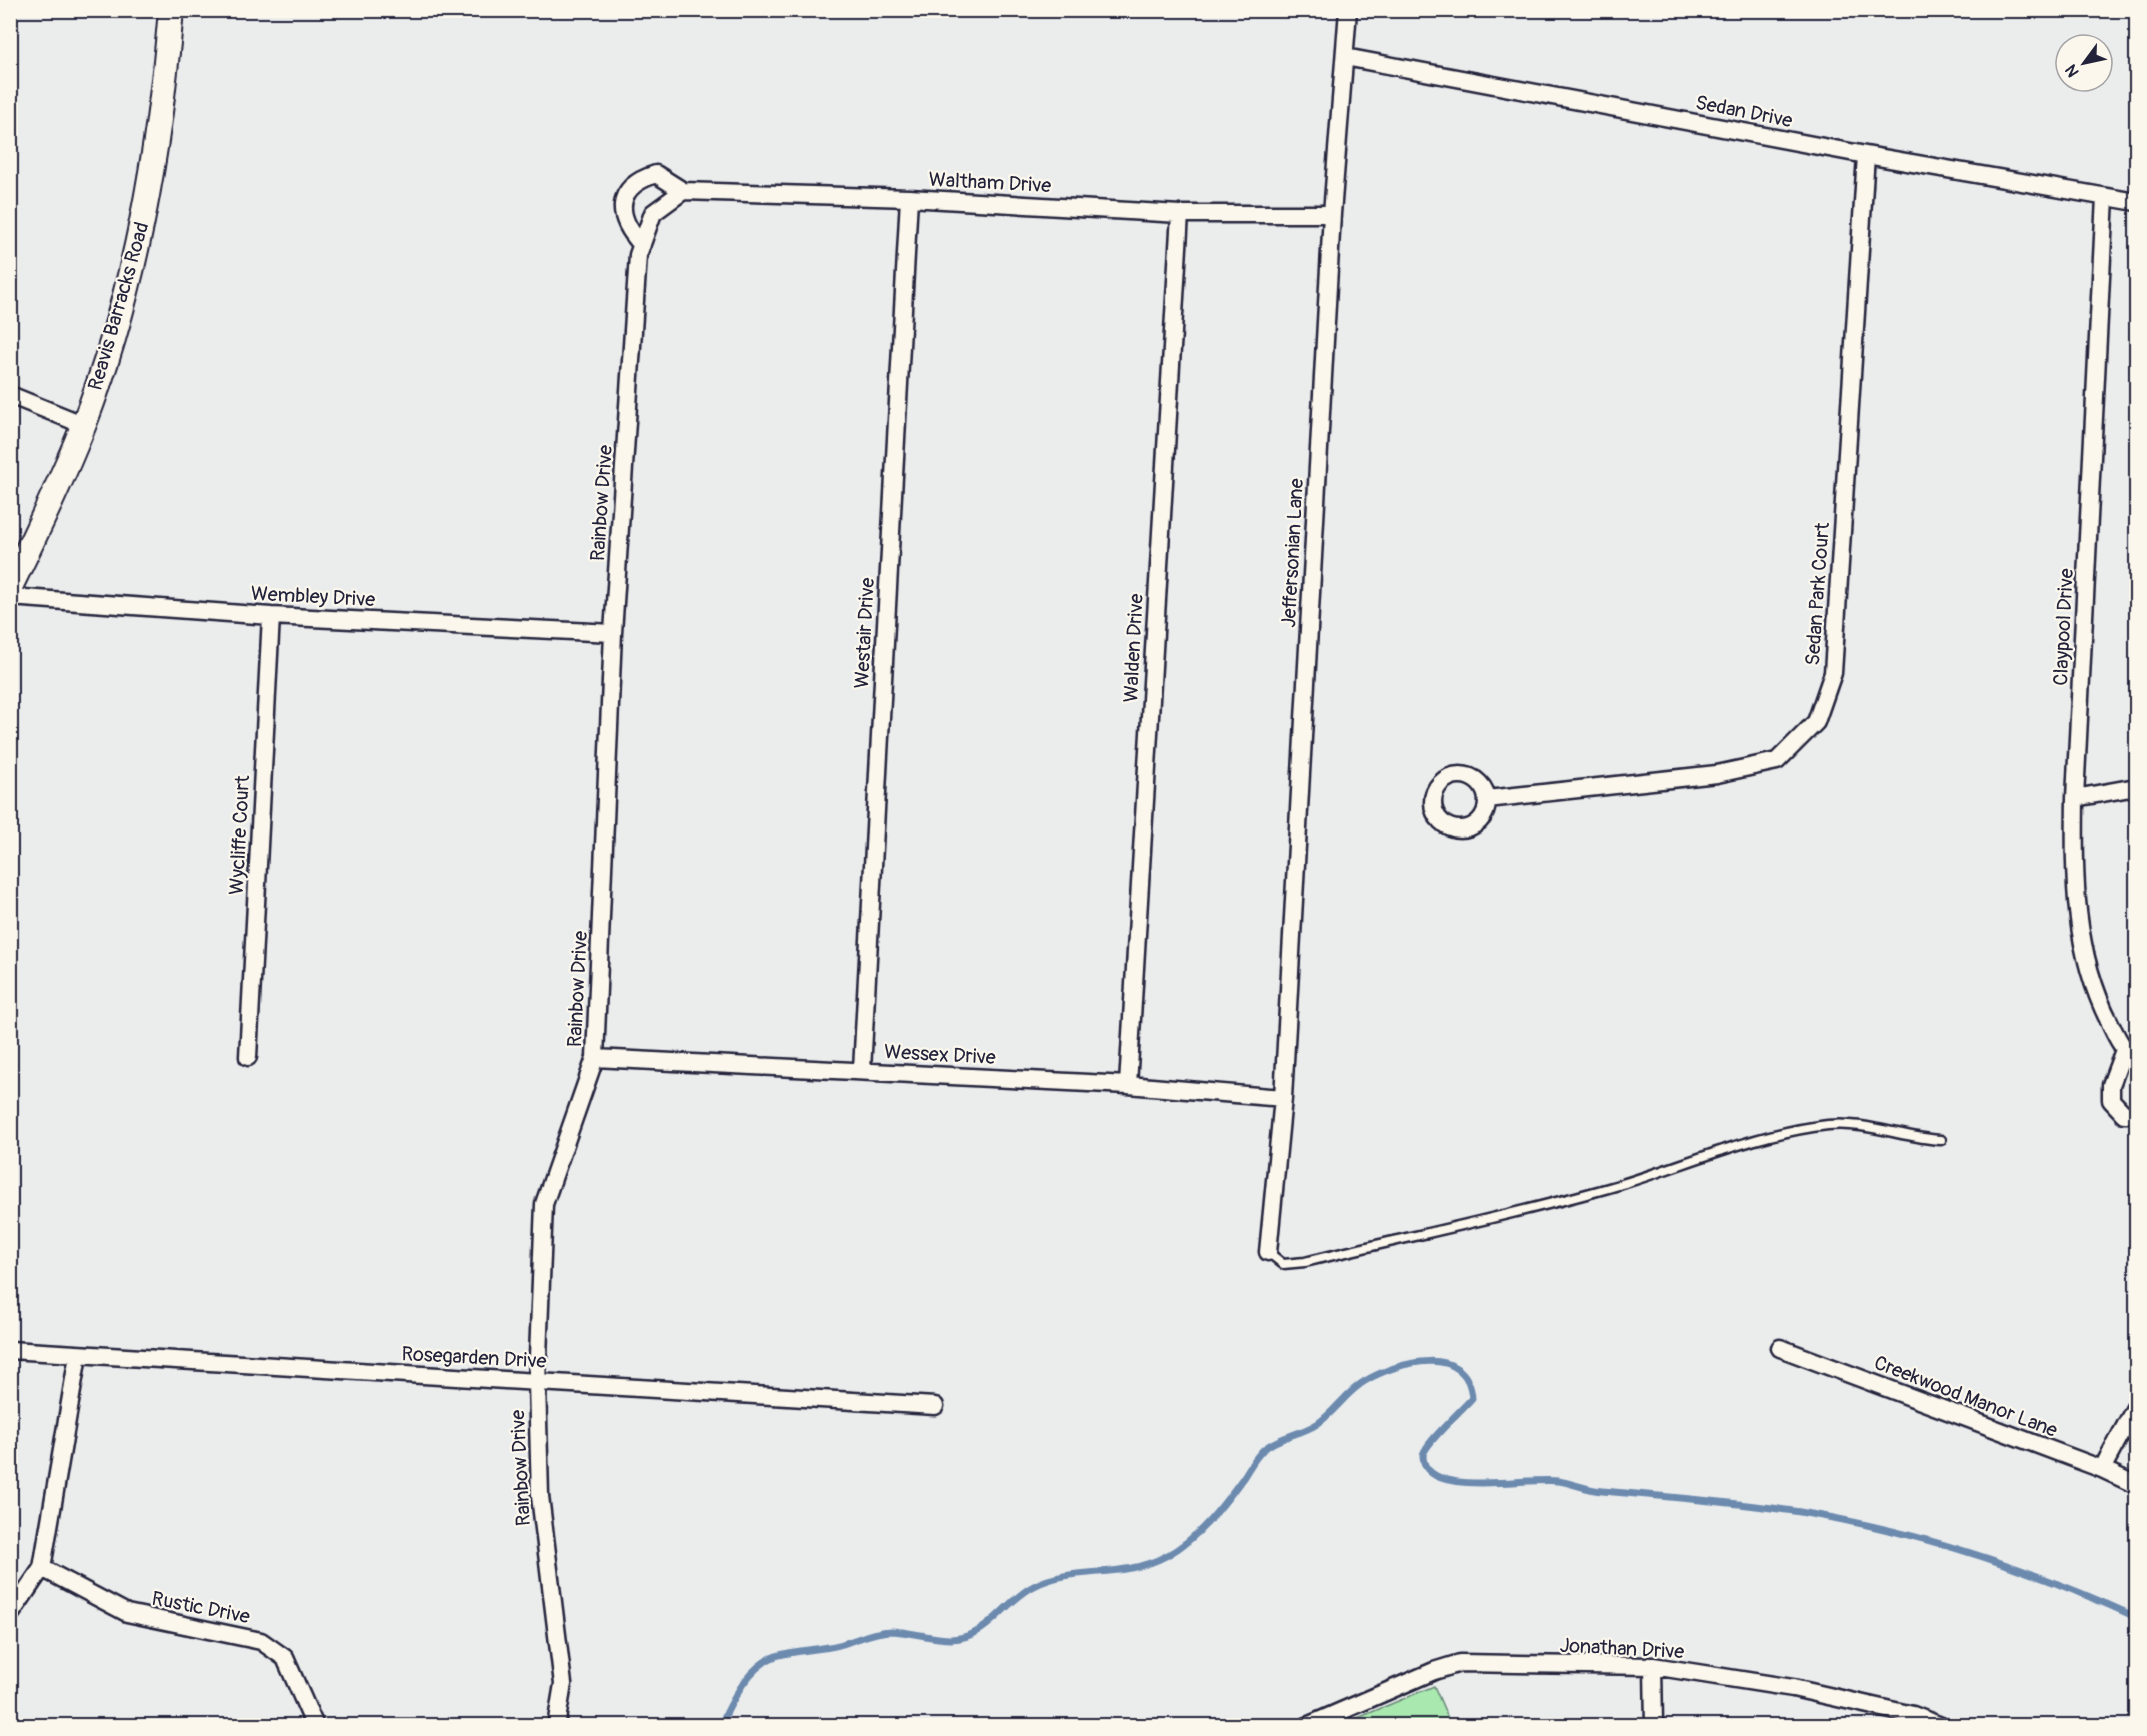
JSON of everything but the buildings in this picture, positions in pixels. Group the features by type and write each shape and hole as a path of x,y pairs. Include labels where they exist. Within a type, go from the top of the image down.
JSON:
{"main road":[{"name":"Reavis Barracks Road","path":"10,587 84,425 119,314 146,204 160,124 171,10"}],"street":[{"name":"Jeffersonian Lane","path":"1268,1252 1283,1098 1332,214 1348,10"},
{"name":"Sedan Drive","path":"1345,57 1866,155 2136,202"},
{"name":"Sedan Park Court","path":"1487,799 1717,774 1777,761 1816,722 1833,673 1866,155"},
{"path":"642,245 630,232 622,210 623,200 629,190 642,179 656,174 683,191"},
{"name":"Waltham Drive","path":"683,191 909,198 1180,214 1332,214"},
{"name":"Rainbow Drive","path":"556,1725 563,1684 540,1496 537,1382 544,1204 595,1058 614,633 638,255 653,213 683,191"},
{"name":"Claypool Drive","path":"2105,197 2075,798 2074,880 2079,934 2102,1007 2130,1054 2112,1085 2111,1100 2124,1114 2136,1114"},
{"name":"Westair Drive","path":"862,1070 909,198"},
{"name":"Walden Drive","path":"1128,1085 1180,214"},
{"path":"10,395 84,425"},
{"name":"Wembley Drive","path":"10,597 271,616 614,633"},
{"name":"Wycliffe Court","path":"248,1057 271,616"},
{"path":"2075,798 2136,787"},
{"name":"Wessex Drive","path":"595,1058 1128,1085 1283,1098"},
{"name":"Creekwood Manor Lane","path":"1780,1348 2102,1469 2136,1485"},
{"name":"Rosegarden Drive","path":"10,1350 935,1406"},
{"path":"10,1615 42,1568 78,1355"},
{"path":"2102,1469 2136,1406"},
{"name":"Rustic Drive","path":"42,1568 127,1613 261,1641 285,1658 315,1725"},
{"name":"Jonathan Drive","path":"1307,1725 1434,1671 1460,1663 1653,1666 1793,1688 1913,1715 1941,1725"},
{"path":"1653,1666 1654,1725"}],"lane":[{"path":"1268,1252 1283,1264 1305,1262 1590,1192 1725,1149 1831,1124 1868,1128 1913,1138 1941,1140"}],"green space":[{"path":"1434,1686 1451,1725 1341,1725"}],"waterway":[{"path":"720,1726 749,1676 766,1661 776,1656 839,1645 885,1631 944,1639 964,1637 986,1626 1014,1600 1034,1586 1065,1576 1132,1568 1166,1556 1189,1541 1209,1522 1264,1449 1317,1424 1365,1381 1395,1368 1429,1361 1445,1363 1458,1369 1468,1380 1472,1398 1425,1451 1423,1456 1428,1470 1440,1478 1480,1483 1558,1481 1596,1490 1751,1505 1843,1520 1971,1553 2055,1583 2136,1617"}]}
